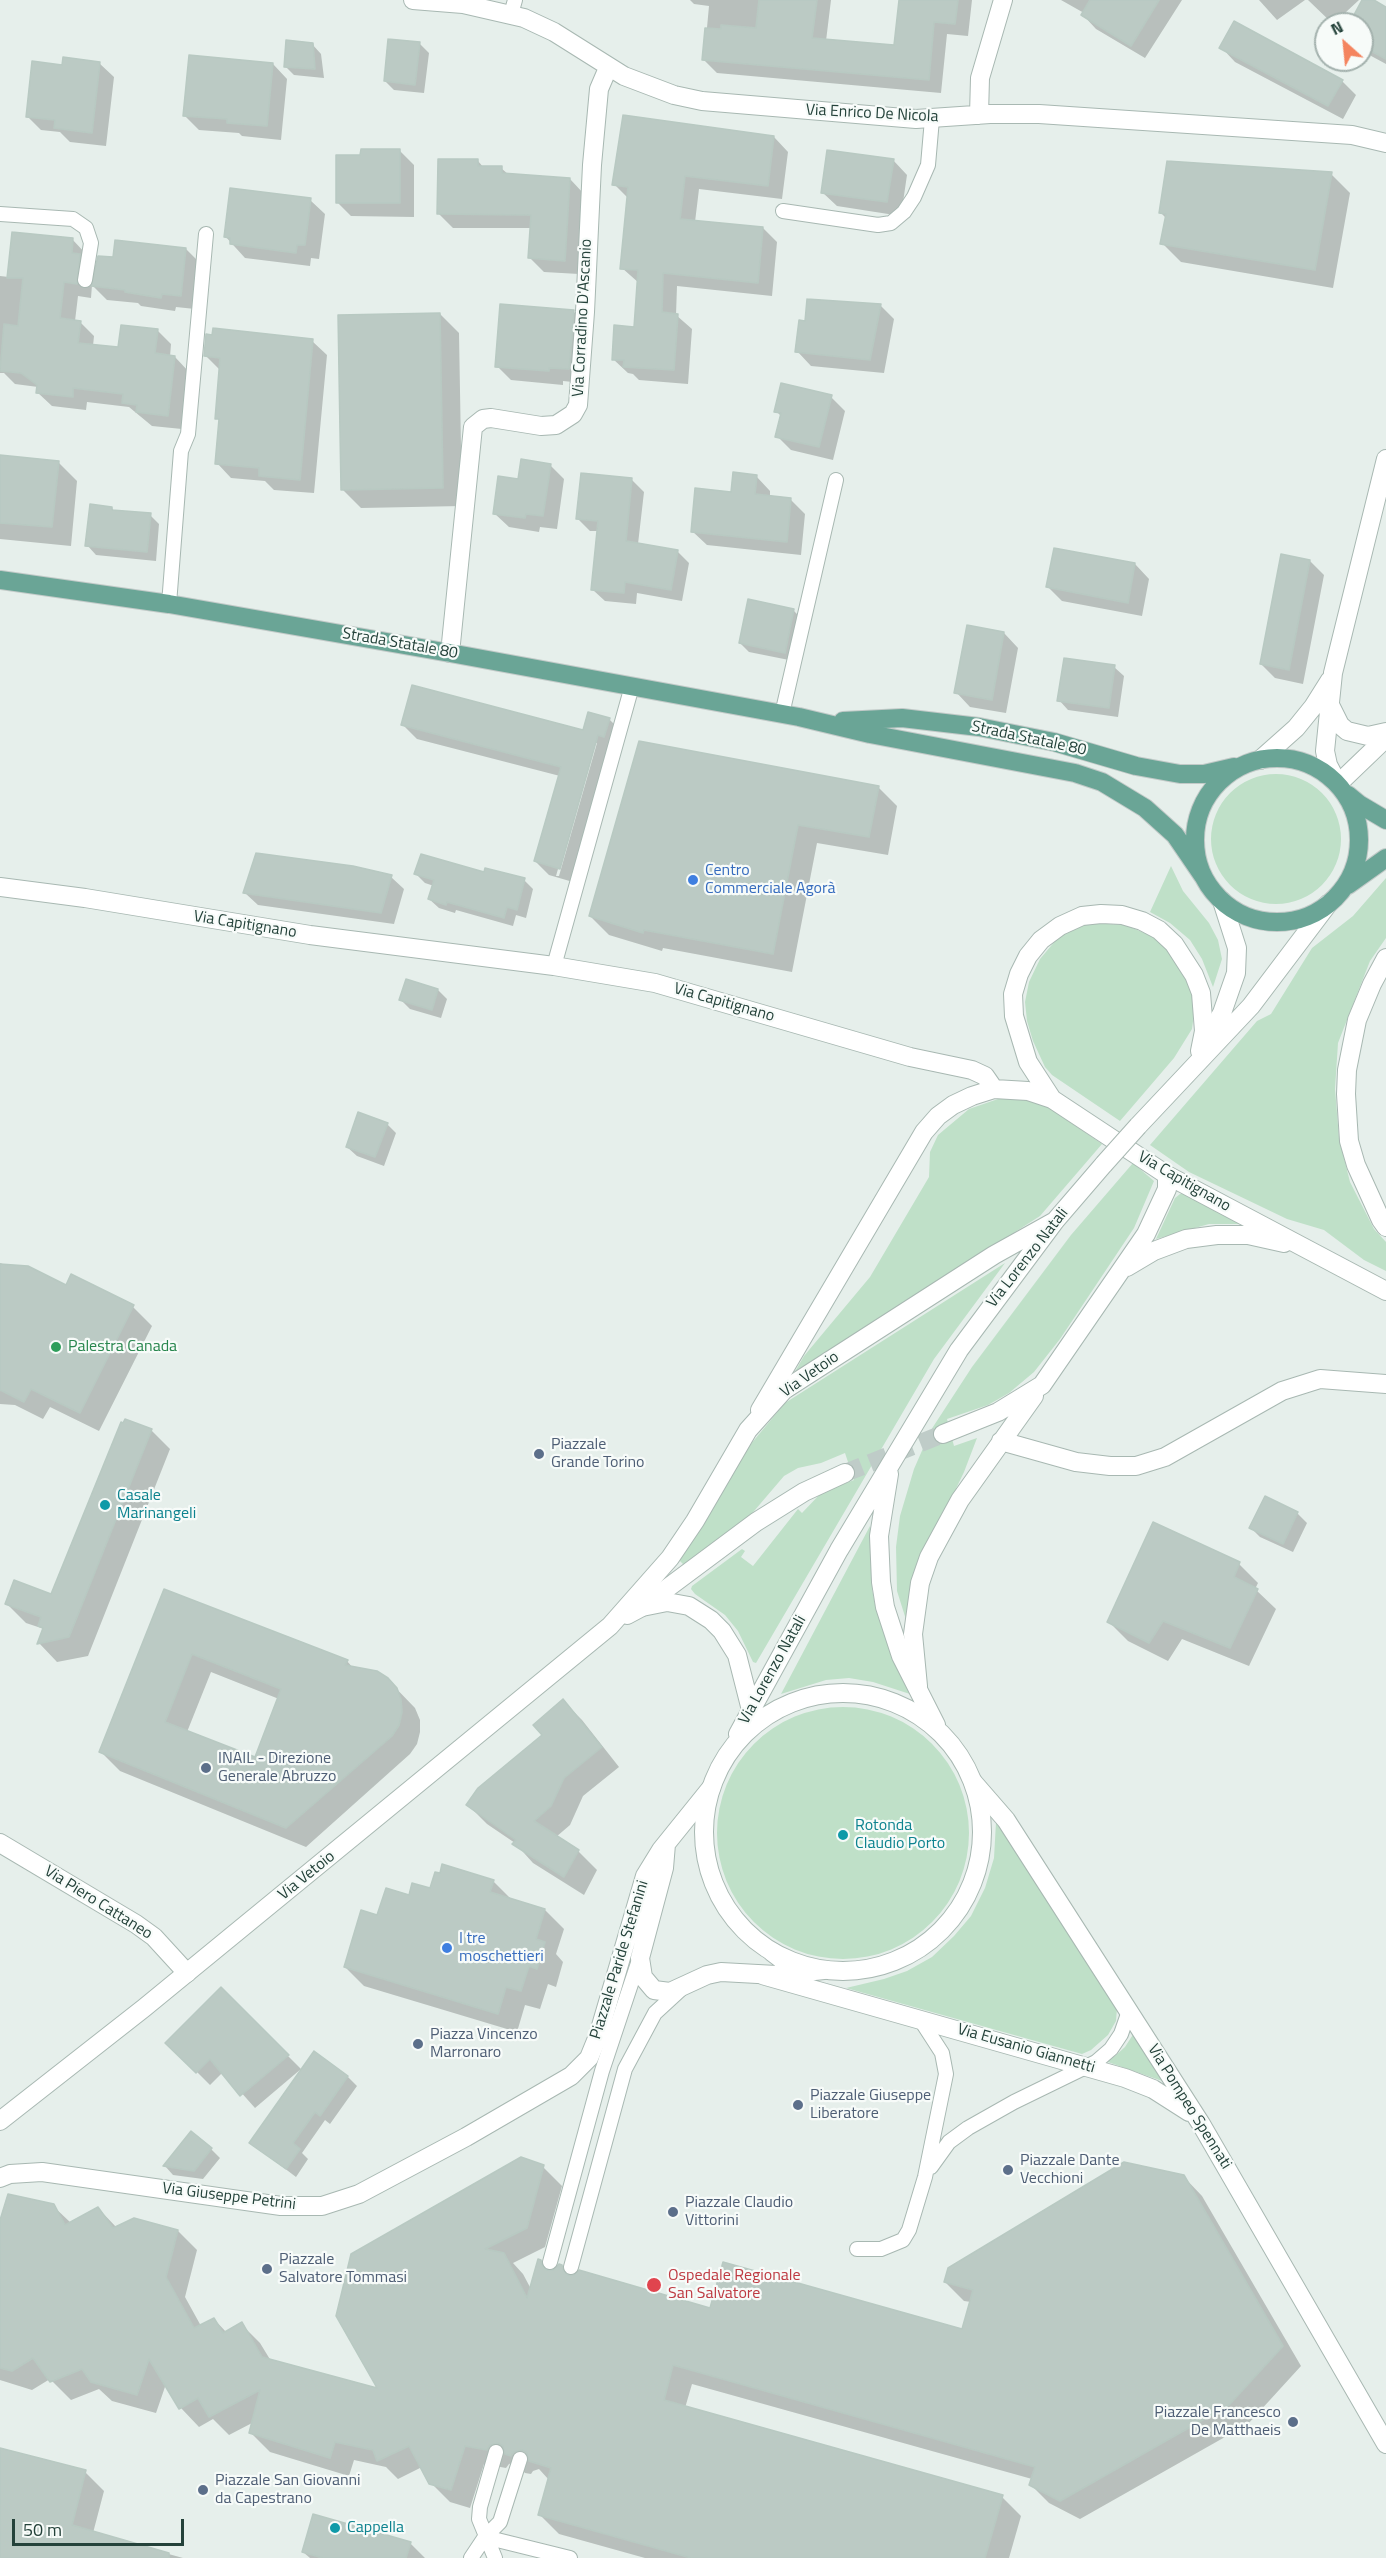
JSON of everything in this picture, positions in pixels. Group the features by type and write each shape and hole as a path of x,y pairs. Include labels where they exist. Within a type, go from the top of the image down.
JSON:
{"main road":[{"name":"Strada Statale 80","path":"0,580 168,604 450,653 1044,765 1102,782 1135,800 1165,825 1185,847 1203,876"},
{"name":"Strada Statale 80","path":"791,716 840,721 902,718 979,727 1054,742 1136,766 1180,774 1212,773 1257,760"},
{"path":"1386,820 1359,804 1319,769 1305,762 1280,758 1257,760 1236,769 1223,779 1203,804 1195,840 1203,876 1222,901 1245,916 1272,922 1304,918 1328,904 1344,888 1386,858"},
{"path":"1338,784 1354,809 1360,838 1357,862 1344,888"}],"street":[{"name":"Via Enrico De Nicola","path":"413,0 513,7 608,68 647,87 702,101 887,118 932,119 979,115 1039,114 1352,135 1386,142"},
{"path":"979,115 980,78 1003,0"},
{"name":"Via Corradino D'Ascanio","path":"450,653 473,427 483,418 541,426 556,425 573,414 578,405 592,165 599,89 608,68"},
{"name":"Via Enrico De Nicola","path":"1352,135 1386,127"},
{"path":"1386,459 1333,673 1326,758 1338,784 1386,738"},
{"path":"1257,760 1289,736 1305,718 1333,673"},
{"path":"1330,705 1340,725 1347,731 1368,736 1386,732"},
{"name":"Via Capitignano","path":"0,887 85,898 310,936 554,966 655,983 910,1057 972,1070 985,1076 994,1089 1028,1091 1052,1098 1167,1174 1386,1291"},
{"name":"Via Lorenzo Natali","path":"1189,1071 1222,1013 1236,973 1237,948 1222,901"},
{"name":"Via Lorenzo Natali","path":"728,1754 838,1550 959,1350 1055,1221 1138,1126 1251,1006 1328,904"},
{"path":"1052,1098 1028,1062 1014,1016 1013,994 1018,974 1028,956 1041,940 1060,926 1082,916 1122,915 1142,921 1159,930 1174,944 1194,975 1201,993 1204,1031 1199,1054"},
{"path":"1386,958 1357,1020 1347,1070 1346,1094 1349,1141 1356,1165 1386,1227"},
{"path":"748,1430 924,1132 938,1116 953,1105 994,1089"},
{"path":"918,1694 913,1634 920,1583 929,1557 960,1500 1146,1234 1167,1189 1167,1174"},
{"name":"Via Vetoio","path":"0,2121 187,1973 610,1626 656,1576 683,1541 748,1430 784,1390 994,1255 1055,1221"},
{"path":"1123,1270 1154,1251 1186,1239 1217,1235 1248,1235 1308,1249"},
{"path":"1001,1441 1076,1462 1136,1466 1165,1457 1282,1391 1320,1379 1386,1384"},
{"path":"943,1434 998,1412 1042,1385"},
{"name":"Via Lorenzo Natali","path":"891,1463 879,1536 881,1582 892,1633 918,1694 941,1733"},
{"path":"642,1608 756,1522 804,1492 845,1473"},
{"name":"Via Vetoio","path":"610,1626 642,1608 661,1603 678,1603 700,1611 722,1631 737,1656 751,1710"},
{"path":"841,1693 863,1694 895,1703 924,1719 941,1733 965,1764 973,1782 980,1805 982,1829 981,1853 972,1884 952,1918 926,1943 895,1961 848,1971 824,1970 797,1963 772,1952 750,1936 732,1916 718,1893 708,1868 704,1842 705,1815 711,1788 728,1754 750,1729 777,1710 797,1701 841,1693"},
{"name":"Via Pompeo Spennati","path":"973,1782 1006,1820 1201,2124 1386,2444"},
{"name":"Piazzale Paride Stefanini","path":"571,2076 589,2058 594,2046 645,1876 667,1842 711,1788"},
{"name":"Piazzale Paride Stefanini","path":"667,1842 664,1868 640,1958 643,1977 654,1990 670,1992 707,1975 721,1972 762,1975 801,1974 824,1970"},
{"name":"Via Piero Cattaneo","path":"0,1843 136,1924 154,1937 187,1973"},
{"name":"Via Eusanio Giannetti","path":"772,1952 801,1974 841,1997"},
{"name":"Via Eusanio Giannetti","path":"762,1975 919,2018 1087,2067 1153,2089 1181,2105 1201,2124"},
{"name":"Via Giuseppe Petrini","path":"0,2178 10,2174 42,2172 281,2206 322,2206 359,2194 466,2138 571,2076"}],"lane":[{"path":"783,211 878,225 891,223 904,212 914,197 928,165 932,119"},
{"path":"0,214 73,219 86,228 91,243 85,280"},
{"path":"168,604 181,451 188,434 206,234"},
{"path":"791,716 836,480"},
{"path":"554,966 632,687"},
{"path":"550,2262 602,2071 640,1958"},
{"path":"571,2267 625,2069 655,2013 664,2002 685,1986"},
{"path":"925,2177 949,2142 968,2128 1014,2102 1087,2067 1111,2049 1121,2034 1129,2011"},
{"path":"857,2248 881,2249 903,2240 909,2230 925,2177 946,2074 945,2062 937,2042 919,2018"},
{"path":"495,2558 485,2536 479,2512 496,2452"},
{"path":"471,2558 485,2536 500,2522 520,2459"},
{"path":"485,2536 570,2558"}],"green space":[{"path":"1276,774 1301,779 1322,793 1336,814 1341,839 1336,864 1322,885 1301,899 1276,904 1251,899 1230,885 1216,864 1211,839 1216,814 1230,793 1251,779"},
{"path":"1171,866 1183,891 1209,923 1218,940 1222,959 1213,987 1202,959 1190,940 1170,923 1150,912"},
{"path":"1386,878 1386,938 1370,961 1338,1043 1335,1089 1339,1138 1350,1182 1374,1229 1386,1242 1386,1271 1364,1260 1324,1230 1287,1219 1189,1172 1150,1145 1257,1021 1271,1014 1312,948 1353,916"},
{"path":"1089,923 1125,925 1152,936 1170,950 1186,972 1196,999 1192,1029 1174,1058 1120,1121 1052,1075 1045,1067 1027,1021 1025,1002 1029,982 1040,959 1061,934"},
{"path":"1023,1098 1045,1105 1102,1144 1040,1216 793,1375 804,1356 870,1277 929,1177 930,1152 938,1135 969,1109 998,1099"},
{"path":"1133,1163 1154,1181 1134,1228 1060,1339 1034,1372 1009,1393 988,1405 947,1419 954,1446 977,1438 964,1472 924,1555 908,1626 897,1591 896,1547 900,1516 914,1469 931,1430 972,1367 1071,1235"},
{"path":"1185,1193 1246,1224 1209,1224 1156,1239 1175,1198"},
{"path":"1005,1263 934,1359 756,1663 753,1662 738,1631 725,1615 695,1594 691,1589 692,1586 742,1549 745,1551 741,1557 753,1566 798,1509 802,1513 822,1492 854,1480 845,1453 821,1463 798,1468 784,1476 749,1517 685,1566 679,1560 745,1451 785,1403"},
{"path":"870,1526 872,1589 875,1604 892,1656 913,1695 873,1682 849,1678 826,1680 781,1694"},
{"name":"Rotonda Claudio Porto","path":"831,1707 855,1707 880,1712 903,1722 923,1735 941,1753 954,1773 964,1796 969,1833 967,1858 960,1881 941,1913 923,1931 903,1944 880,1954 855,1959 831,1959 806,1954 783,1944 763,1931 745,1913 732,1893 722,1870 717,1845 717,1821 722,1796 732,1773 745,1753 763,1735 783,1722 806,1712"},
{"path":"996,1822 1117,2008 1116,2021 1108,2035 1091,2050 1082,2054 846,1988 907,1971 932,1957 954,1936 971,1916 985,1888 994,1858"},
{"path":"1134,2033 1165,2082 1105,2061 1125,2047"}],"building":[{"path":"759,0 817,0 812,38 894,45 899,0 958,0 955,24 934,22 929,80 702,60 705,28 721,29 721,25 756,28"},
{"path":"1090,0 1159,0 1131,46 1081,15"},
{"path":"1362,0 1374,0 1386,7 1386,59 1374,52 1374,12 1356,12"},
{"path":"1234,21 1314,64 1314,72 1328,72 1343,80 1328,106 1219,48"},
{"path":"388,39 420,42 415,85 384,81"},
{"path":"286,40 313,43 315,69 284,67"},
{"path":"189,55 273,63 267,126 227,123 227,119 183,116"},
{"path":"63,57 100,62 92,133 54,128 55,120 26,117 32,61 62,65"},
{"path":"623,115 774,136 768,186 685,176 680,219 763,227 758,283 663,273 662,312 678,314 674,370 623,367 624,360 612,360 614,325 634,327 638,270 620,269 628,187 612,185"},
{"path":"361,149 400,149 400,203 336,203 336,155 360,155"},
{"path":"827,150 894,159 887,202 821,193"},
{"path":"438,159 478,159 478,166 502,166 502,173 570,178 565,261 528,258 531,215 437,214"},
{"path":"1167,161 1332,172 1315,270 1160,244 1166,214 1159,213"},
{"path":"230,188 311,198 305,245 297,245 296,253 230,244 230,238 224,237"},
{"path":"12,232 73,238 72,253 80,254 77,284 64,282 60,318 81,321 78,343 118,347 121,325 158,329 155,353 175,356 168,416 136,412 137,405 122,403 123,394 73,388 73,397 36,393 37,385 21,373 0,371 4,324 18,326 23,278 7,278"},
{"path":"115,240 186,248 181,296 162,294 161,298 125,292 125,290 91,286 98,256 113,257"},
{"path":"807,299 881,304 870,360 795,352 799,320 805,321"},
{"path":"500,304 574,310 569,369 549,368 549,371 495,367"},
{"path":"440,313 443,488 341,490 338,315"},
{"path":"213,328 313,339 300,480 259,476 259,468 215,464 219,419 215,419 220,358 204,356 206,334 212,335"},
{"path":"781,383 832,395 819,447 775,437 781,413 774,412"},
{"path":"0,455 59,461 52,527 0,523"},
{"path":"521,459 551,464 543,516 526,514 525,518 493,514 498,476 518,479"},
{"path":"733,472 757,475 755,494 791,498 787,542 691,532 695,488 731,492"},
{"path":"581,473 632,478 626,541 678,550 671,590 625,582 624,593 591,590 598,521 576,519"},
{"path":"90,504 112,507 112,510 151,513 147,552 85,546"},
{"path":"1054,548 1135,563 1128,603 1046,587"},
{"path":"1281,554 1310,560 1289,670 1260,664"},
{"path":"748,599 794,609 785,653 739,643"},
{"path":"967,625 1004,632 992,700 954,693"},
{"path":"1064,658 1115,665 1109,708 1057,701"},
{"path":"412,685 583,730 588,712 610,718 604,737 598,735 560,869 534,861 561,767 401,725"},
{"name":"Centro Commerciale Agorà","path":"639,741 879,786 869,837 798,825 773,954 644,930 643,933 589,916"},
{"path":"256,853 353,866 392,875 381,913 243,893"},
{"path":"421,854 484,872 485,868 525,878 517,910 507,907 504,918 428,899 434,880 414,874"},
{"path":"406,979 438,989 432,1010 399,1000"},
{"path":"358,1112 388,1123 375,1157 346,1147"},
{"name":"Palestra Canada","path":"0,1264 28,1266 66,1285 71,1274 134,1305 80,1413 31,1389 24,1402 0,1390"},
{"name":"Casale Marinangeli","path":"125,1419 152,1429 69,1637 37,1644 43,1628 38,1626 41,1617 5,1604 14,1580 51,1594 121,1422 123,1423"},
{"path":"1265,1496 1298,1512 1283,1544 1249,1528"},
{"path":"1153,1522 1240,1562 1234,1577 1258,1589 1230,1648 1163,1621 1149,1643 1107,1622"},
{"path":"164,1589 348,1660 345,1665 377,1671 397,1688 401,1700 402,1712 399,1725 392,1736 286,1828 99,1752","holes":["192,1654 281,1689 255,1757 165,1722"]},
{"path":"563,1699 602,1747 564,1778 551,1806 534,1821 579,1850 564,1877 512,1844 516,1840 466,1805 478,1788 542,1735 533,1725"},
{"path":"442,1864 494,1880 490,1892 545,1909 536,1939 545,1942 537,1969 529,1966 521,1991 506,1987 498,2014 344,1967 361,1910 377,1915 386,1888 409,1895 412,1883 430,1888 435,1872 440,1873"},
{"path":"221,1987 289,2055 240,2096 210,2059 196,2073 165,2043"},
{"path":"314,2051 348,2076 320,2116 315,2112 293,2143 300,2149 286,2169 249,2143"},
{"path":"191,2131 212,2148 194,2171 163,2166"},
{"path":"521,2157 544,2165 527,2228 485,2249 504,2253 527,2298 538,2259 547,2270 553,2270 559,2264 568,2275 574,2275 579,2270 710,2308 723,2262 962,2329 973,2290 944,2282 948,2268 1124,2162 1184,2175 1283,2346 1229,2405 1060,2501 1029,2485 1035,2467 673,2365 664,2400 1003,2495 985,2558 691,2558 538,2515 551,2468 529,2461 527,2453 522,2450 514,2452 511,2456 505,2454 503,2446 498,2443 490,2445 487,2450 465,2446 451,2490 429,2484 409,2446 377,2461 373,2450 335,2442 330,2458 249,2433 260,2390 209,2417 198,2398 179,2409 149,2359 137,2395 91,2382 82,2369 50,2382 33,2358 12,2371 0,2368 0,2220 8,2194 54,2204 65,2225 98,2207 113,2228 134,2218 178,2230 166,2277 194,2328 214,2318 223,2333 242,2322 262,2357 377,2388 336,2316 351,2254"},
{"path":"0,2448 86,2470 72,2525 169,2553 169,2558 0,2558"},
{"name":"Cappella","path":"313,2514 411,2542 406,2558 323,2558 302,2552"}],"tunnel":[{"path":"845,1473 943,1434"}],"place":[{"name":"Centro Commerciale Agorà","path":"693,880"},
{"name":"Palestra Canada","path":"56,1347"},
{"name":"Piazzale Grande Torino","path":"539,1454"},
{"name":"Casale Marinangeli","path":"105,1505"},
{"name":"INAIL - Direzione Generale Abruzzo","path":"206,1768"},
{"name":"Rotonda Claudio Porto","path":"843,1835"},
{"name":"I tre moschettieri","path":"447,1948"},
{"name":"Piazza Vincenzo Marronaro","path":"418,2044"},
{"name":"Piazzale Giuseppe Liberatore","path":"798,2105"},
{"name":"Piazzale Dante Vecchioni","path":"1008,2170"},
{"name":"Piazzale Claudio Vittorini","path":"673,2212"},
{"name":"Piazzale Salvatore Tommasi","path":"267,2269"},
{"name":"Ospedale Regionale San Salvatore","path":"654,2285"},
{"name":"Piazzale Francesco De Matthaeis","path":"1293,2422"},
{"name":"Piazzale San Giovanni da Capestrano","path":"203,2490"},
{"name":"Cappella","path":"335,2528"}]}
